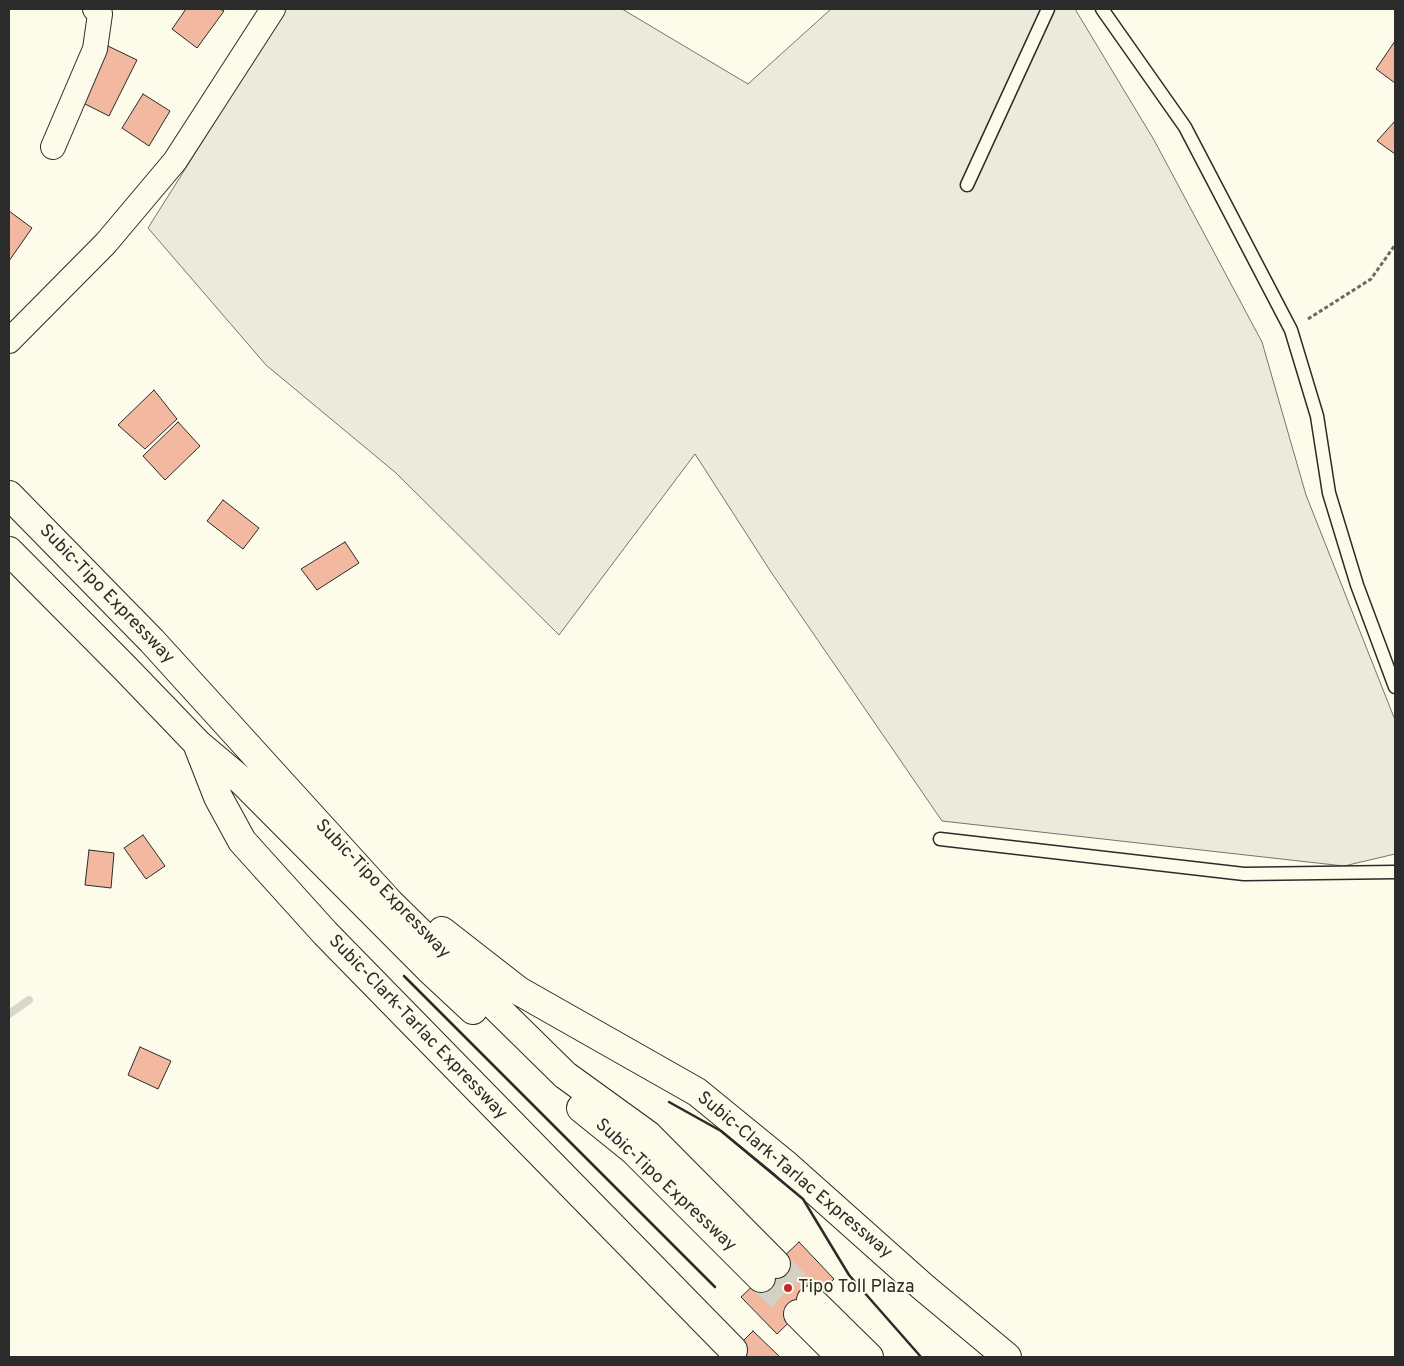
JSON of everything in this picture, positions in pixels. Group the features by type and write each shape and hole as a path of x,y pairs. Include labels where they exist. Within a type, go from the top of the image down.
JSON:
{"highway":[{"name":"Subic-Tipo Expressway","path":"9,495 152,641 390,903 565,1075 648,1135 768,1271 633,1150 556,1088 429,969 242,781 198,744 9,551"},
{"name":"Subic-Clark-Tarlac Expressway","path":"198,744 218,797 242,841 325,933 733,1350"},
{"name":"Subic-Clark-Tarlac Expressway","path":"268,768 399,893 465,950 519,991 697,1092 784,1163 922,1286 1007,1357"},
{"path":"841,1357 804,1307 869,1357"}],"street":[{"path":"53,147 95,49 100,14 95,9"},
{"path":"9,341 106,243 175,161 274,9"}],"lane":[{"path":"967,186 1048,9"},
{"path":"1102,9 1185,127 1291,330 1317,416 1329,493 1357,585 1395,687"},
{"path":"940,839 1244,874 1395,872"}],"path":[{"path":"1291,330 1371,279 1395,246"}],"shaded area":[{"path":"286,9 622,9 748,84 831,9 1075,9 1154,140 1262,342 1306,495 1395,720 1395,854 1344,866 942,821 771,572 695,454 559,635 396,473 266,365 148,228"}],"building":[{"path":"186,9 220,9 224,11 197,48 172,29"},
{"path":"1395,41 1395,83 1376,69"},
{"path":"108,46 137,60 109,116 81,102"},
{"path":"143,94 170,111 149,146 122,128"},
{"path":"1395,121 1395,154 1377,141"},
{"path":"9,211 32,228 9,261"},
{"path":"154,390 177,419 145,449 118,425"},
{"path":"178,422 200,446 165,480 143,456"},
{"path":"223,500 259,528 243,549 207,521"},
{"path":"345,542 359,563 317,590 301,569"},
{"path":"143,835 165,866 146,879 124,848"},
{"path":"89,850 114,853 111,888 85,885"},
{"path":"140,1047 171,1061 158,1089 128,1075"},
{"name":"Tipo Toll Plaza","path":"799,1242 834,1279 777,1334 741,1297"},
{"path":"753,1331 780,1357 727,1357"}],"waterway":[{"path":"9,1014 29,1000"}],"tunnel":[{"path":"776,1264 811,1300"},
{"path":"761,1278 798,1314"}],"wall":[{"path":"404,976 715,1287"},
{"path":"669,1102 721,1131 803,1199 849,1275 921,1357"}],"place":[{"name":"Tipo Toll Plaza","path":"788,1288"}]}
